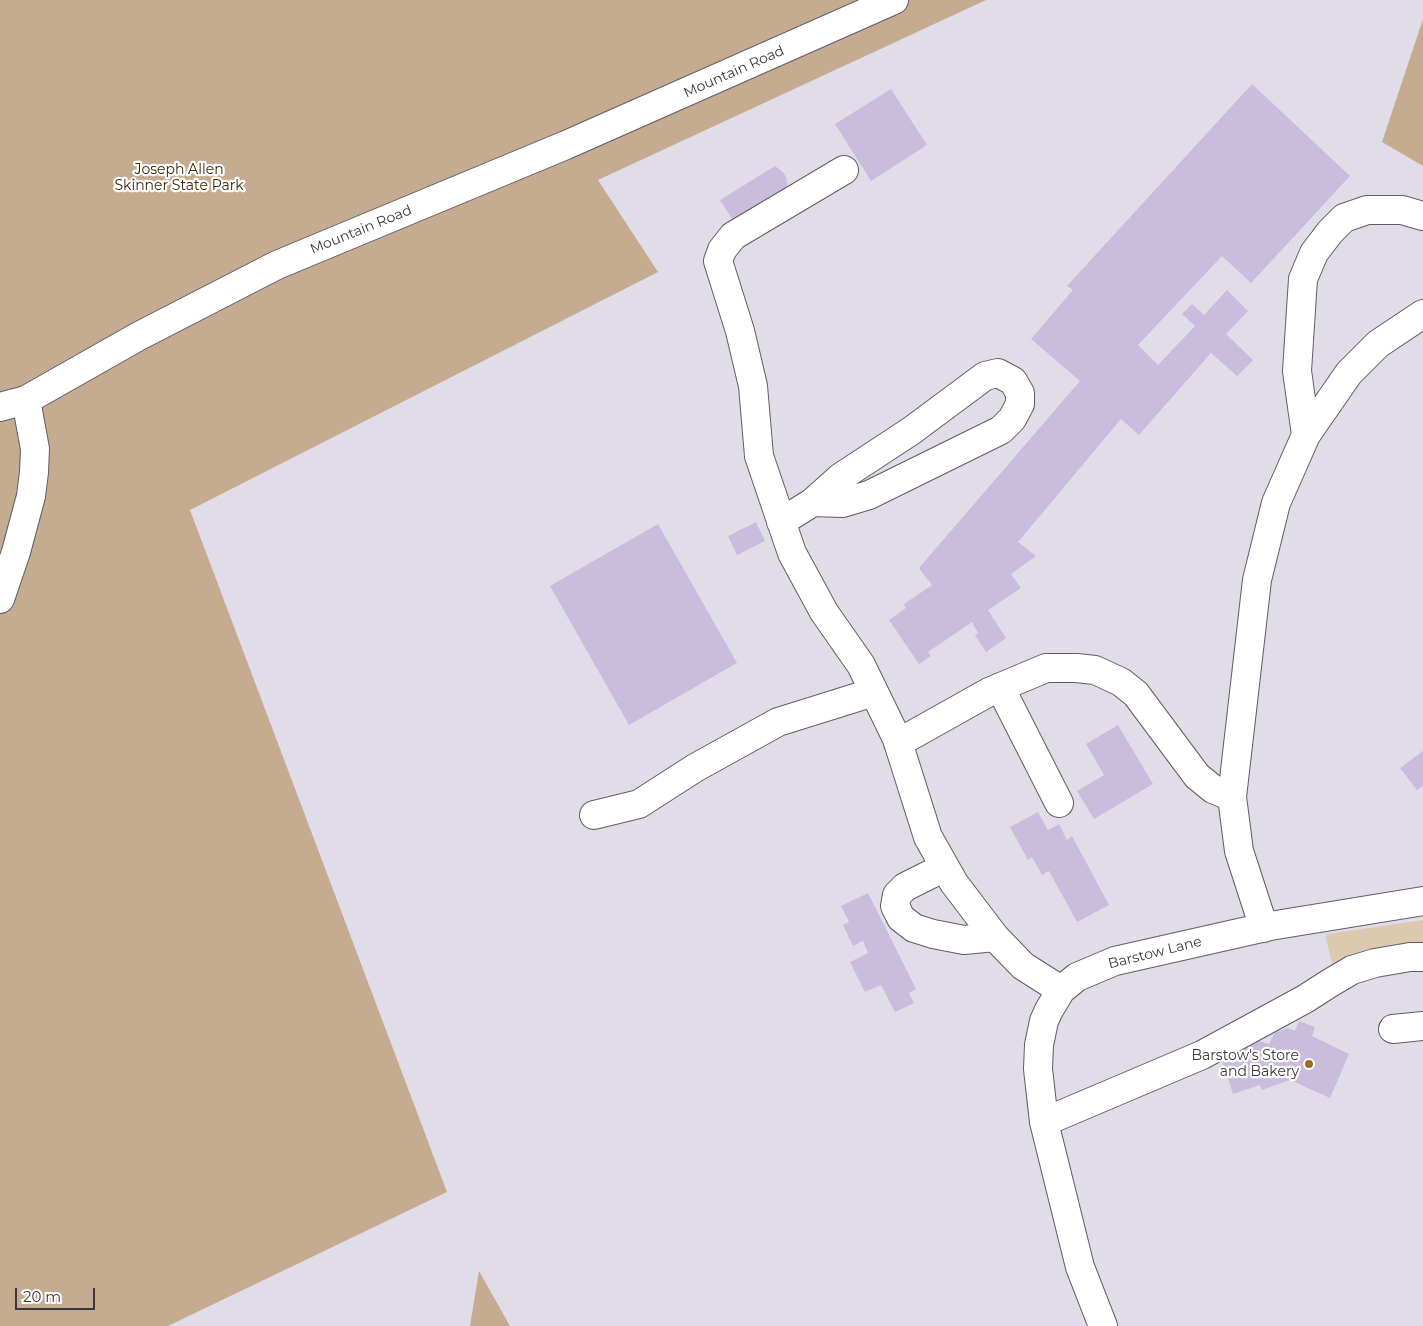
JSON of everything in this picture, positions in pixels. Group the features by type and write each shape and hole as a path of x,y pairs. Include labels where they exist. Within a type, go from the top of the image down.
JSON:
{"street":[{"name":"Mountain Road","path":"0,407 26,400 139,336 277,265 566,145 894,0"},
{"path":"844,170 733,236 722,250 718,261 740,331 753,386 759,456 796,561 824,612 861,665 898,742 928,837 954,883 995,937 1023,966 1061,990"},
{"path":"1306,435 1297,371 1302,279 1314,254 1330,232 1344,218 1367,210 1402,210 1423,216"},
{"path":"1264,928 1239,851 1232,797 1258,580 1276,503 1306,435 1349,373 1378,344 1423,314"},
{"path":"781,522 813,502 842,478 911,431 985,376 998,373 1013,380 1020,393 1020,404 1012,419 1001,430 869,495 842,503 813,502"},
{"path":"0,599 16,552 31,496 35,449 26,400"},
{"path":"898,742 1000,687 1046,668 1095,670 1121,682 1136,694 1197,776 1213,789 1232,797"},
{"path":"1000,687 1059,803"},
{"path":"594,815 639,804 695,768 778,722 874,692"},
{"path":"946,867 904,887 898,894 895,906 901,918 914,928 933,934 964,940 995,937"},
{"name":"Barstow Lane","path":"1103,1326 1080,1267 1044,1122 1038,1069 1039,1045 1044,1021 1061,990 1077,977 1115,961 1264,928 1423,901"},
{"path":"1044,1122 1202,1054 1305,999 1352,970 1375,963 1410,957 1423,957"},
{"path":"1393,1029 1423,1026"}],"shaded area":[{"path":"1423,920 1423,947 1333,967 1326,939 1327,934"}],"green space":[{"name":"Joseph Allen Skinner State Park","path":"0,0 986,0 598,180 658,272 190,510 447,1192 168,1326 0,1326"},
{"path":"1423,19 1423,166 1382,142"},
{"path":"479,1271 510,1326 470,1326"}],"building":[{"path":"1252,84 1350,176 1251,283 1222,256 1138,345 1158,365 1195,326 1182,314 1192,304 1204,315 1227,290 1248,311 1226,334 1253,360 1237,376 1211,353 1139,435 1121,419 1018,542 1036,556 1011,574 1021,588 988,610 1006,638 986,652 975,635 978,633 972,622 928,652 931,656 919,664 889,620 906,608 904,604 932,585 919,568 1080,381 1031,339 1073,290 1067,286"},
{"path":"891,89 927,145 871,181 835,124"},
{"path":"775,166 786,177 788,188 734,222 720,200"},
{"path":"756,522 765,541 737,555 728,536"},
{"path":"658,524 737,663 629,725 550,586"},
{"path":"1118,725 1153,784 1094,819 1077,791 1104,775 1086,744"},
{"path":"1423,751 1423,786 1417,790 1400,768"},
{"path":"1038,812 1048,830 1059,824 1067,840 1072,836 1109,905 1077,922 1049,871 1042,875 1032,857 1028,860 1010,827"},
{"path":"868,893 916,989 909,993 914,1003 895,1012 881,985 865,992 850,962 868,953 863,941 853,946 843,925 849,922 841,906"},
{"path":"1299,1021 1315,1027 1312,1036 1349,1054 1330,1098 1290,1080 1262,1090 1260,1085 1233,1094 1220,1054 1257,1034 1259,1041 1269,1044 1275,1032 1288,1028 1295,1031"}],"place":[{"name":"Barstow's Store and Bakery","path":"1309,1064"}]}
